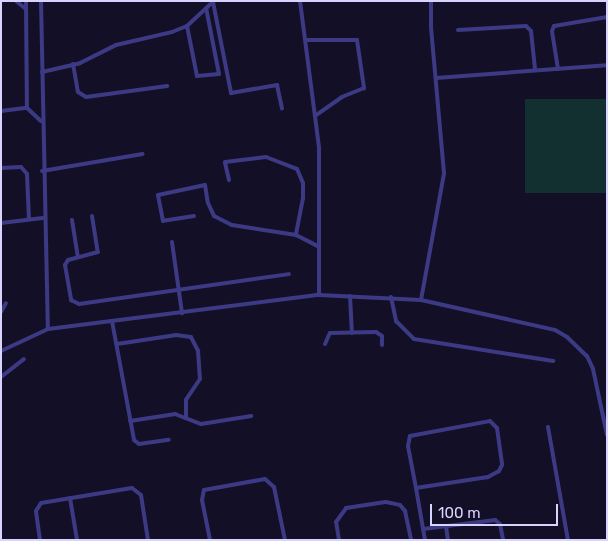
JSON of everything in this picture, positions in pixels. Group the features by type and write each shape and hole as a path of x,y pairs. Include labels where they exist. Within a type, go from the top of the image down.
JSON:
{"lane":[{"path":"16,1 26,10"},
{"path":"26,1 27,108 41,121"},
{"path":"41,1 43,218 48,329"},
{"path":"300,1 307,40 319,148 318,246 320,295"},
{"path":"421,300 444,173 430,27 432,1"},
{"path":"42,72 95,57 116,45 187,26 213,2 231,93 277,86 282,108"},
{"path":"187,26 197,76 219,74 206,8"},
{"path":"558,69 552,36 554,26 607,17"},
{"path":"458,30 526,26 532,31 535,70"},
{"path":"307,40 357,40 364,88 342,97 316,115"},
{"path":"73,64 78,92 86,97 167,86"},
{"path":"436,78 607,65"},
{"path":"1,111 27,108"},
{"path":"42,171 143,154"},
{"path":"229,180 224,162 266,157 297,169 303,182 304,198 296,235"},
{"path":"1,168 21,167 27,174 29,219"},
{"path":"194,216 163,221 158,195 205,185 208,203 214,216 242,227 296,235 318,246"},
{"path":"92,216 98,252 68,260 65,265 72,300 80,304 289,274"},
{"path":"1,223 43,218"},
{"path":"72,220 78,258"},
{"path":"172,242 177,289 182,313"},
{"path":"1,351 48,329 320,295 391,297 421,300 555,330 567,337 587,356 593,369 607,435"},
{"path":"350,296 352,333"},
{"path":"391,297 396,321 414,339 553,361"},
{"path":"1,312 6,304"},
{"path":"112,321 130,421 136,443 169,440"},
{"path":"325,344 330,333 379,332 382,345"},
{"path":"116,344 176,335 191,338 197,343 201,372 198,386 186,400 186,418"},
{"path":"1,377 24,359"},
{"path":"130,421 175,414 201,424 251,416"},
{"path":"416,488 494,475 502,465 496,425 486,421 414,433 408,441 424,540"},
{"path":"548,427 568,540"},
{"path":"210,540 204,490 208,487 265,479 274,487 286,540"},
{"path":"40,540 38,506 70,498 126,489 137,491 141,495 148,540"},
{"path":"70,498 76,540"},
{"path":"338,540 336,522 346,508 386,502 400,505 405,511 411,540"},
{"path":"423,529 495,520 500,524 502,540"},
{"path":"446,526 448,540"}],"green space":[{"path":"525,99 607,99 607,193 525,193"}]}
